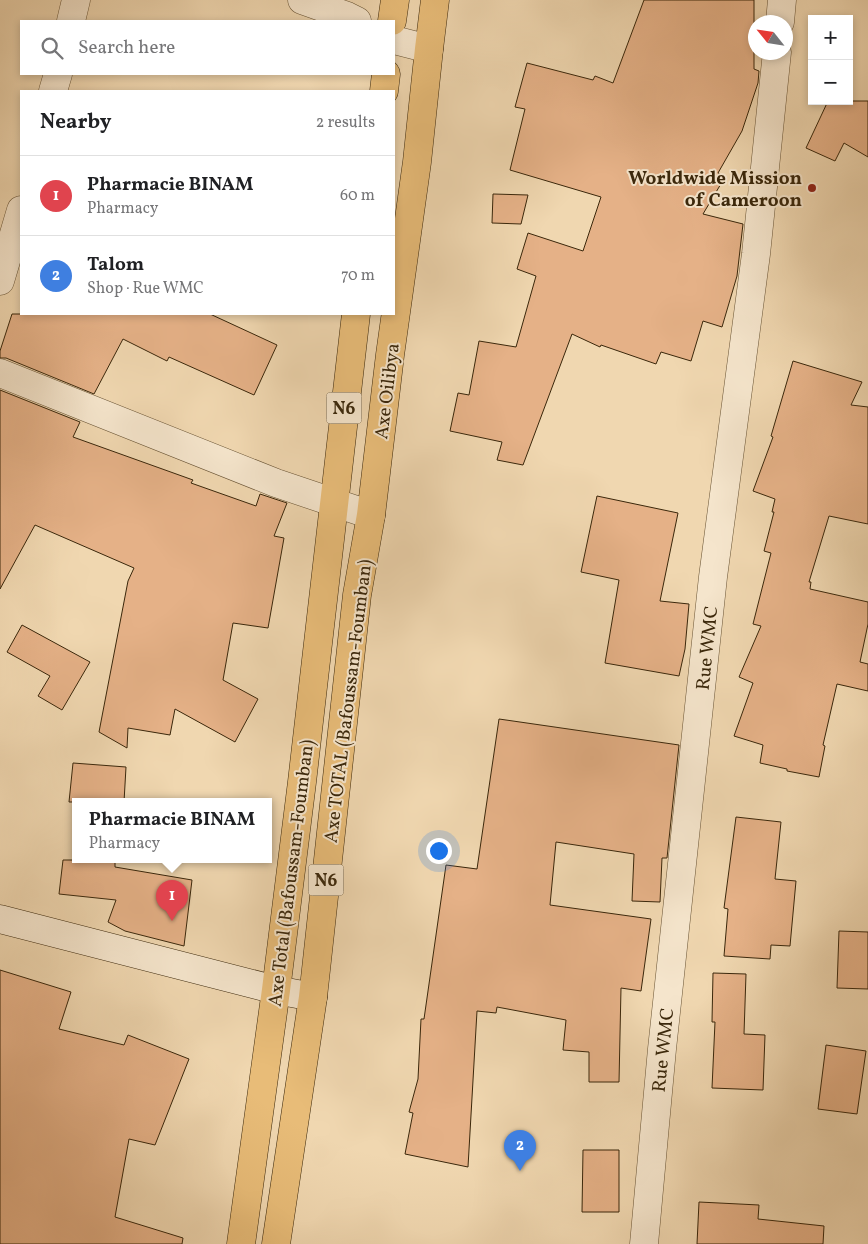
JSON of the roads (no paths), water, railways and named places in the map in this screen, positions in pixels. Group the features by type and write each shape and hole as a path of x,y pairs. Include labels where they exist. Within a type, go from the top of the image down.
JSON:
{"highway":[{"path":"392,20 395,0"},
{"name":"Axe Oilibya","path":"372,515 390,355 417,162 435,0"},
{"path":"384,90 386,75"},
{"name":"Axe Oilibya","path":"333,502 356,315"},
{"name":"Axe Total (Bafoussam-Foumban)","path":"241,1244 276,990 308,734 333,502"},
{"name":"Axe TOTAL (Bafoussam-Foumban)","path":"276,1244 313,997 357,595 372,515"},
{"path":"248,1196 282,1196"}],"street":[{"path":"71,20 76,0"},
{"path":"302,0 355,20"},
{"path":"781,15 782,0"},
{"path":"395,40 429,49"},
{"name":"Rue WMC","path":"644,1244 663,1039 713,577 756,254 776,60"},
{"path":"54,90 58,75"},
{"path":"0,282 20,213"},
{"path":"0,373 276,483 372,515"},
{"path":"0,919 276,990 313,997"}],"place":[{"name":"Worldwide Mission of Cameroon","path":"812,188"},
{"name":"Pharmacie BINAM","path":"172,921"},
{"name":"Talom","path":"520,1171"}]}
